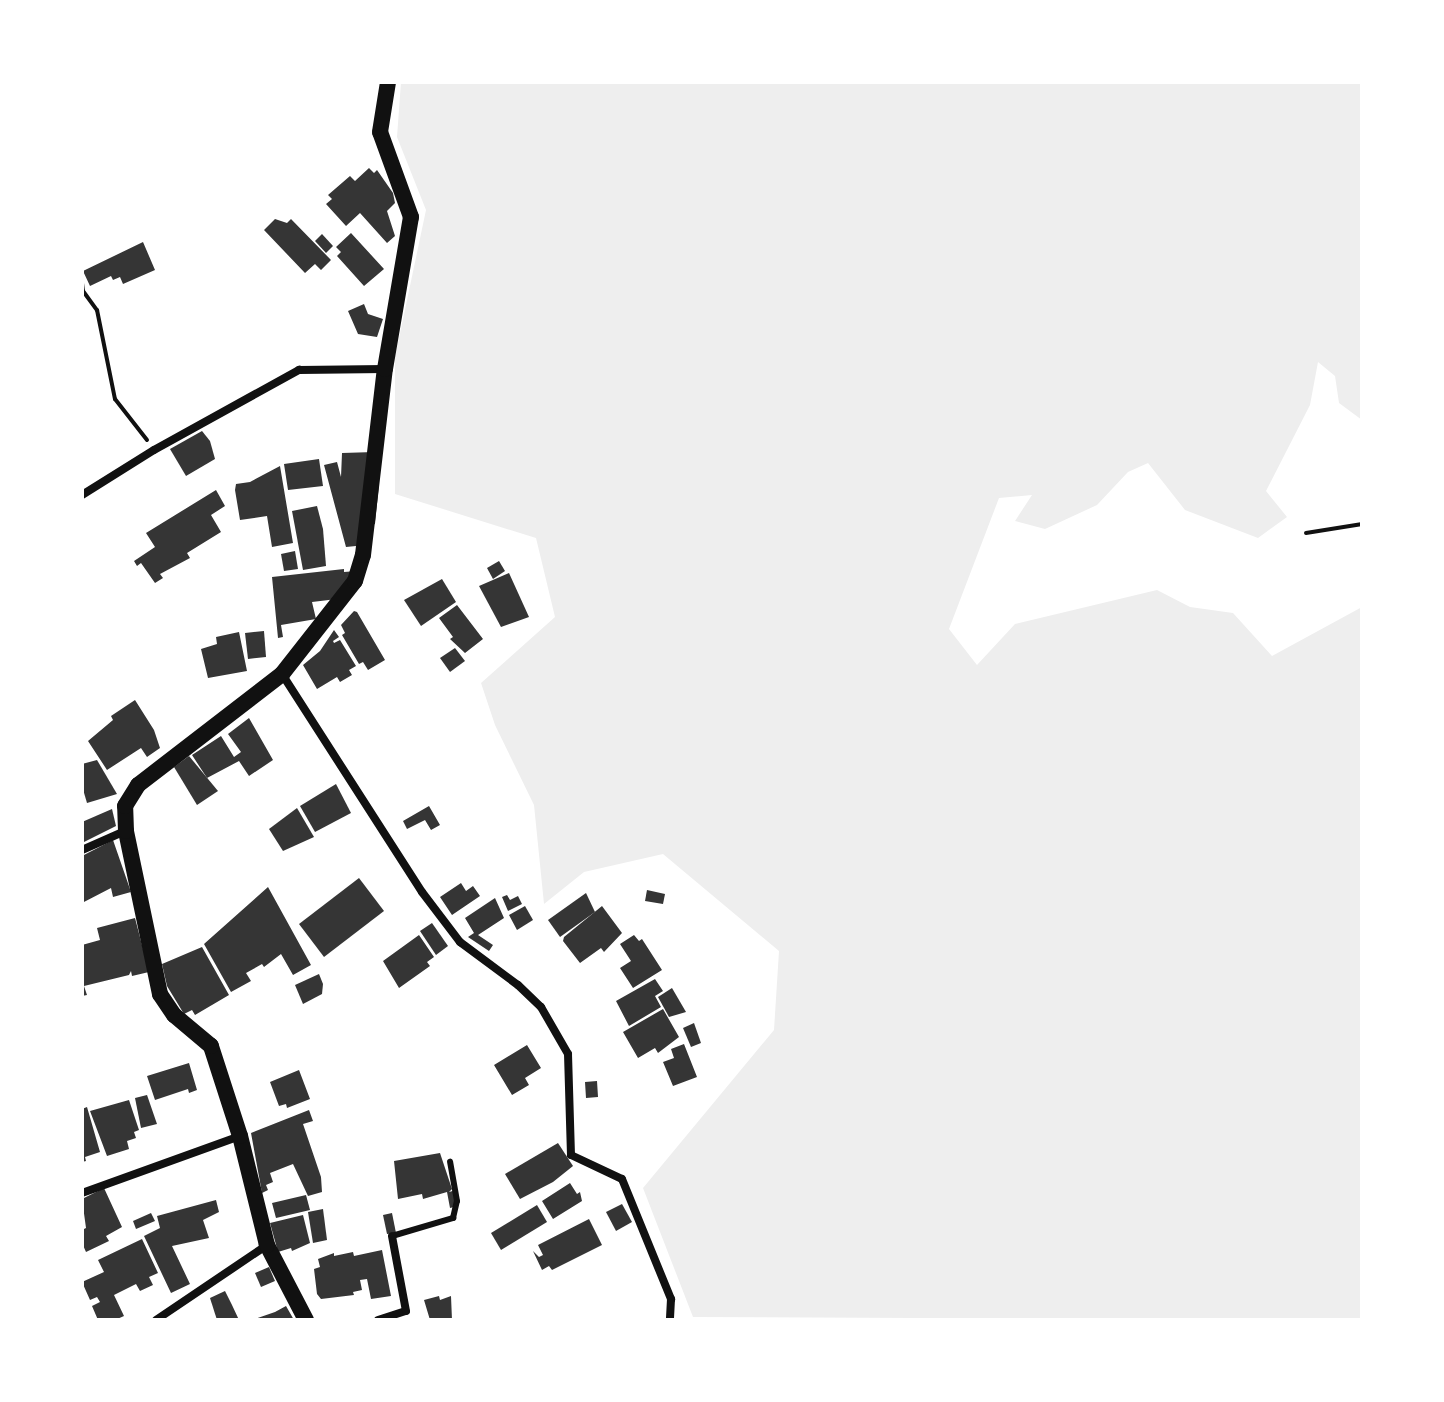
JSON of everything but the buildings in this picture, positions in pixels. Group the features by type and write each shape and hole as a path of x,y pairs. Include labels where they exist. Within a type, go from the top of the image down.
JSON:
{"main road":[{"path":"306,1320 267,1245 240,1136 211,1046 174,1015 160,994 126,831 125,806 138,785 282,674 355,581 363,555 385,369 411,217 380,132 388,82"}],"street":[{"path":"82,495 154,450 299,370 385,369"},
{"path":"282,674 422,892 460,942 518,985 541,1007 568,1054 571,1155 622,1179 671,1299 670,1320"},
{"path":"82,850 126,831"},
{"path":"82,1193 240,1136"},
{"path":"378,1320 406,1311 392,1236"},
{"path":"156,1320 267,1245"}],"lane":[{"path":"392,1236 453,1218 457,1201 450,1162"}],"path":[{"path":"82,283 97,310 115,399 154,450"},
{"path":"1306,533 1362,524"}],"shaded area":[{"path":"401,82 1362,82 1362,420 1339,403 1335,376 1318,362 1310,405 1266,491 1287,517 1258,538 1185,510 1148,463 1128,472 1097,505 1045,529 1015,521 1032,495 999,498 949,629 977,665 1015,624 1157,590 1190,607 1233,613 1272,656 1362,607 1362,1320 693,1317 643,1188 774,1030 779,951 663,854 584,872 544,904 534,805 495,725 481,683 555,617 536,538 395,494 395,357 426,210 397,137"}]}
